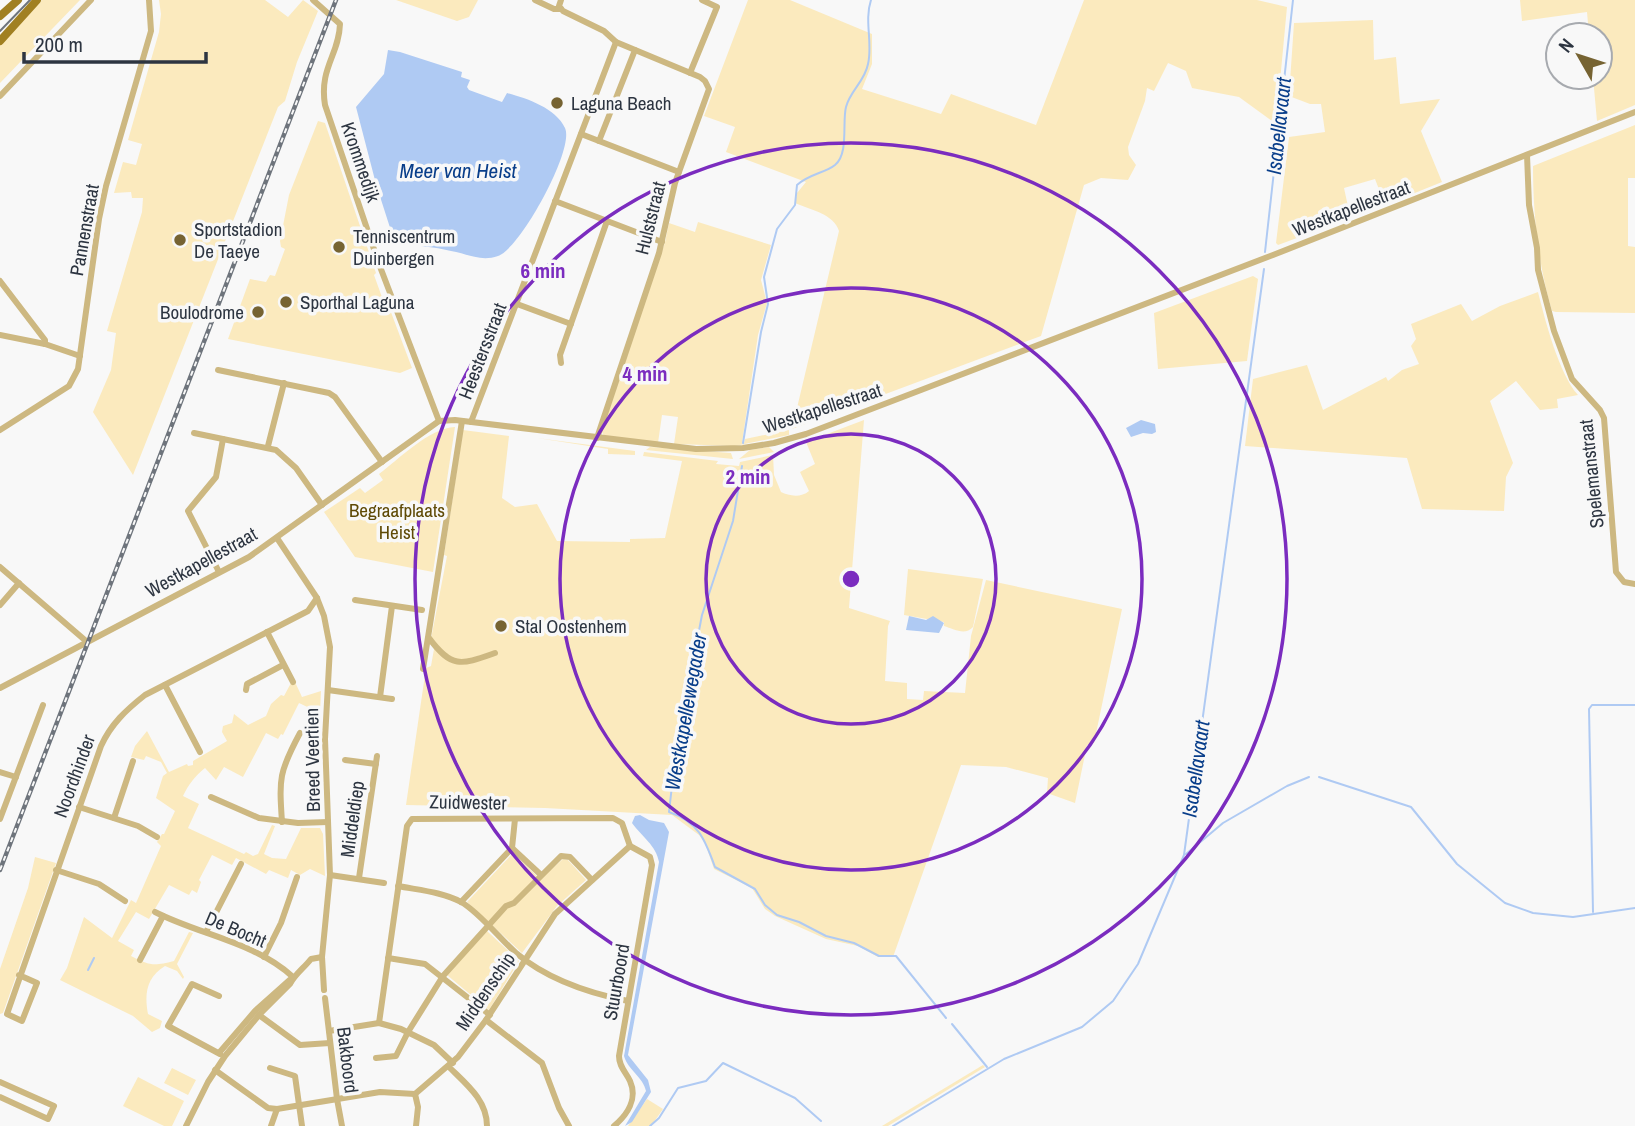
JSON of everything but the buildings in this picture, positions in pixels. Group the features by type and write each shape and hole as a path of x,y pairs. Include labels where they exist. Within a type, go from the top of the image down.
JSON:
{"main road":[{"path":"0,16 18,0"},
{"path":"0,41 37,0"}],"street":[{"path":"0,96 91,0"},
{"name":"Pannenstraat","path":"0,430 69,386 78,369 99,219 151,31 149,0"},
{"name":"Krommedijk","path":"313,0 340,24 325,75 323,91 326,106 379,264 439,421"},
{"path":"535,0 554,9 561,9 604,31 616,42 690,73 719,3 702,0"},
{"path":"561,0 561,9"},
{"name":"Heestersstraat","path":"471,422 616,42"},
{"path":"599,141 635,50"},
{"name":"Hulststraat","path":"597,438 662,242 679,172 709,89 705,80 690,73"},
{"name":"Westkapellestraat","path":"0,688 249,557 439,421 462,421 714,450 758,446 797,436 1298,246 1635,112"},
{"path":"581,134 679,172"},
{"name":"Spelemanstraat","path":"1527,155 1529,205 1540,284 1572,379 1594,402 1604,418 1616,572 1624,582 1635,584"},
{"path":"555,201 662,242"},
{"path":"561,363 571,324 607,221"},
{"path":"0,281 46,340 45,344"},
{"path":"517,304 571,324"},
{"path":"0,335 45,344 80,356"},
{"path":"218,370 322,390 335,397 382,462"},
{"path":"268,446 284,383"},
{"path":"424,669 462,421"},
{"path":"194,433 268,446 276,450 290,462 322,505"},
{"path":"219,572 188,511 216,477 223,439"},
{"name":"Breed Veertien","path":"277,538 317,598 324,616 330,647 325,739 330,875 322,957"},
{"path":"0,567 86,642"},
{"path":"0,605 19,583"},
{"name":"Noordhinder","path":"19,975 35,981 37,986 22,1021 3,1015 101,746 112,726 135,703 308,611 317,598"},
{"path":"355,600 422,610"},
{"path":"380,697 392,606"},
{"path":"308,611 324,616"},
{"path":"267,632 293,682"},
{"path":"429,638 439,651 453,662 469,662 495,653"},
{"path":"246,690 247,684 284,665"},
{"path":"165,685 200,752"},
{"path":"328,690 392,699"},
{"path":"0,819 43,705"},
{"path":"282,822 280,776 300,733"},
{"name":"Middeldiep","path":"359,878 377,756"},
{"name":"Middeldiep","path":"345,760 376,764"},
{"path":"114,818 133,761"},
{"path":"0,772 16,777"},
{"path":"211,797 259,818 282,822 328,822"},
{"path":"79,807 138,826 157,836"},
{"name":"Zuidwester","path":"379,1023 407,826 412,819 617,818 630,846"},
{"path":"461,902 513,848 515,819"},
{"name":"Middenschip","path":"415,1094 451,1065 488,1017 555,914 630,846"},
{"name":"Stuurboord","path":"614,1126 627,1112 632,1097 629,1080 619,1062 652,865 650,857 630,846"},
{"path":"513,848 540,874"},
{"path":"376,1058 396,1056 443,976 506,906 514,903 540,874 561,856 570,857 592,880"},
{"path":"206,932 241,864"},
{"path":"56,870 99,884 125,901"},
{"name":"Middeldiep","path":"330,875 384,883"},
{"path":"264,957 281,923 296,877"},
{"path":"398,886 461,902 525,959 555,979 594,994 628,1001"},
{"name":"De Bocht","path":"155,912 264,957 293,977"},
{"path":"140,960 163,916"},
{"path":"186,1126 222,1055 255,1011 300,973 312,957 322,957 324,990"},
{"path":"388,958 419,962 443,976 542,1063 562,1116 569,1126"},
{"path":"222,1055 293,977"},
{"path":"219,996 191,984 168,1026 222,1055"},
{"name":"Bakboord","path":"325,998 342,1126"},
{"path":"259,1015 300,1045 330,1043"},
{"path":"329,1031 379,1023 408,1032 435,1045 476,1093 487,1126"},
{"path":"270,1069 295,1076 302,1126"},
{"path":"215,1070 268,1108 277,1110 380,1092 415,1094 418,1107 416,1126"},
{"path":"0,1082 54,1106 48,1119 0,1097"},
{"path":"271,1126 277,1110"}],"green space":[{"path":"42,0 80,0 0,83 0,43"},
{"name":"Sportstadion De Taeye","path":"159,0 265,0 288,17 303,0 318,11 297,62 285,101 278,107 133,475 93,412 111,370 116,333 107,331 142,212 143,198 132,198 131,192 114,193 123,162 136,165 142,144 128,140 159,32"},
{"path":"396,0 478,0 469,17 457,21"},
{"path":"748,0 790,0 872,34 872,64 862,89 941,114 951,94 1036,125 1084,0 1257,0 1287,7 1276,124 1239,97 1192,88 1186,71 1168,63 1154,91 1147,88 1128,147 1129,155 1136,165 1128,180 1101,178 1084,185 1041,336 792,429 839,231 832,220 795,203 797,193 806,182 726,152 735,127 704,116"},
{"path":"1520,0 1635,0 1635,105 1597,121 1594,91 1614,91 1614,21 1588,21 1587,12 1522,21"},
{"path":"1373,20 1374,60 1396,57 1400,104 1440,99 1421,131 1442,182 1385,205 1375,179 1344,188 1348,219 1278,245 1276,243 1289,137 1325,132 1321,104 1310,104 1289,96 1294,23"},
{"name":"Tenniscentrum Duinbergen","path":"318,121 325,123 376,273 374,275 412,368 400,373 228,339 250,279 266,282 270,275 275,276 285,249 281,247 280,241 289,195"},
{"path":"1635,125 1635,178 1628,178 1628,246 1635,247 1635,313 1552,311 1537,239 1533,166"},
{"path":"698,222 771,245 761,280 767,303 758,335 742,443 745,439 789,430 789,435 735,446 674,444 678,417 662,415 658,443 604,436 601,430 665,242 669,223 695,232"},
{"path":"1253,276 1258,279 1247,361 1158,369 1154,313"},
{"path":"1538,292 1559,361 1578,395 1557,399 1558,408 1540,410 1516,381 1490,401 1513,463 1506,477 1504,511 1422,509 1407,458 1245,446 1253,379 1307,365 1323,410 1386,377 1388,381 1402,370 1419,364 1411,346 1416,339 1411,324 1461,304 1472,321 1500,306"},
{"path":"864,420 849,608 890,621 885,681 907,683 907,699 923,700 924,691 965,693 971,636 986,580 1122,609 1094,743 1087,745 1075,803 1047,793 1048,778 1006,767 961,765 893,957 878,957 858,946 826,939 775,916 765,909 752,888 714,869 705,843 699,835 672,815 545,808 406,805 426,668 431,666 434,649 430,644 447,556 444,555 463,430 509,436 502,498 515,507 537,504 557,541 630,542 630,539 665,538 682,461 643,456 644,452 739,466 740,462 773,455 774,475 781,492 799,495 809,491 800,472 815,464 806,442"},
{"name":"Begraafplaats Heist","path":"455,427 433,572 355,557 324,512 360,488 365,493 383,480 379,474 405,453 435,433"},
{"path":"537,438 635,451 635,455 608,454 608,449"},
{"path":"650,447 731,453 733,459 646,450"},
{"path":"769,447 774,452 739,459 750,450"},
{"path":"908,569 983,579 973,627 967,631 959,631 944,626 944,622 904,615"},
{"path":"295,682 302,697 321,691 320,713 299,703 283,735 278,739 266,733 243,777 224,767 216,780 205,768 192,781 183,796 199,804 188,828 244,854 258,854 272,825 275,826 264,854 272,858 286,859 301,828 320,828 323,834 325,876 310,869 300,875 291,870 288,878 269,870 266,874 236,858 232,865 212,855 199,880 201,882 197,893 192,890 189,895 169,885 149,919 136,912 118,941 134,950 131,956 143,962 157,964 174,961 189,932 193,933 177,964 183,979 177,971 165,966 154,975 148,986 148,1014 162,1021 160,1028 152,1032 133,1016 60,980 67,968 84,917 112,938 131,900 136,903 161,846 157,842 175,811 156,798 163,776 167,773 161,762 146,756 144,760 131,757 135,746 147,731 169,772 187,764 193,765 193,761 227,741 222,732 223,726 232,723 234,714 248,725 266,716 271,704 281,695 284,696 291,683"},
{"path":"513,853 540,879 563,859 568,860 586,880 557,906 522,953 467,902"},
{"path":"35,857 56,863 3,1013 0,1014 0,969 28,888"},
{"path":"487,931 519,961 489,1010 447,975"},
{"path":"983,1065 985,1067 888,1126 882,1126"},
{"path":"172,1068 196,1080 188,1095 164,1083"},
{"path":"138,1077 184,1101 172,1126 164,1126 123,1106"},
{"path":"647,1099 663,1109 651,1126 628,1126"}],"water":[{"name":"Meer van Heist","path":"388,50 462,72 461,77 470,80 467,87 469,90 502,102 507,93 531,101 548,109 565,128 566,139 562,156 544,197 519,236 498,256 480,258 438,248 398,244 393,237 356,107 384,74"},
{"path":"1141,420 1155,424 1156,432 1131,437 1126,428"},
{"path":"909,616 926,620 933,616 944,623 939,633 906,630"},
{"path":"640,815 664,823 669,832 628,1055 648,1080 651,1092 632,1122 625,1126 646,1091 624,1056 659,862 652,846 632,823 635,816"}],"waterway":[{"name":"Westkapellewegader","path":"743,443 768,304 764,277 777,229 795,205 797,185 835,165 842,153 846,107 868,64 868,16 871,0"},
{"name":"Isabellavaart","path":"1265,252 1293,0"},
{"name":"Isabellavaart","path":"893,1126 1004,1059 1082,1027 1113,1001 1138,964 1184,855 1264,269"},
{"name":"Westkapellewegader","path":"742,466 733,521 702,615 676,750 669,812 694,827 708,848 715,867 755,889 765,905 777,915 799,922 826,936 854,943 879,956 896,956 946,1018"},
{"path":"1593,912 1589,709 1592,705 1635,705"},
{"path":"1186,854 1223,823 1287,786 1309,777"},
{"path":"1319,777 1411,807 1457,864 1505,903 1533,913 1573,917 1635,908"},
{"path":"88,970 94,958"},
{"name":"Westkapellewegader","path":"952,1024 987,1067"},
{"path":"650,1126 659,1118 678,1088 706,1081 723,1063 795,1098 821,1121"}],"tram line":[{"path":"0,31 30,0"}],"railway":[{"path":"0,870 336,0"}],"place":[{"name":"Laguna Beach","path":"557,103"},
{"name":"Sportstadion De Taeye","path":"180,240"},
{"name":"Tenniscentrum Duinbergen","path":"339,247"},
{"name":"Sporthal Laguna","path":"286,302"},
{"name":"Boulodrome","path":"258,312"},
{"name":"Stal Oostenhem","path":"501,626"}]}
